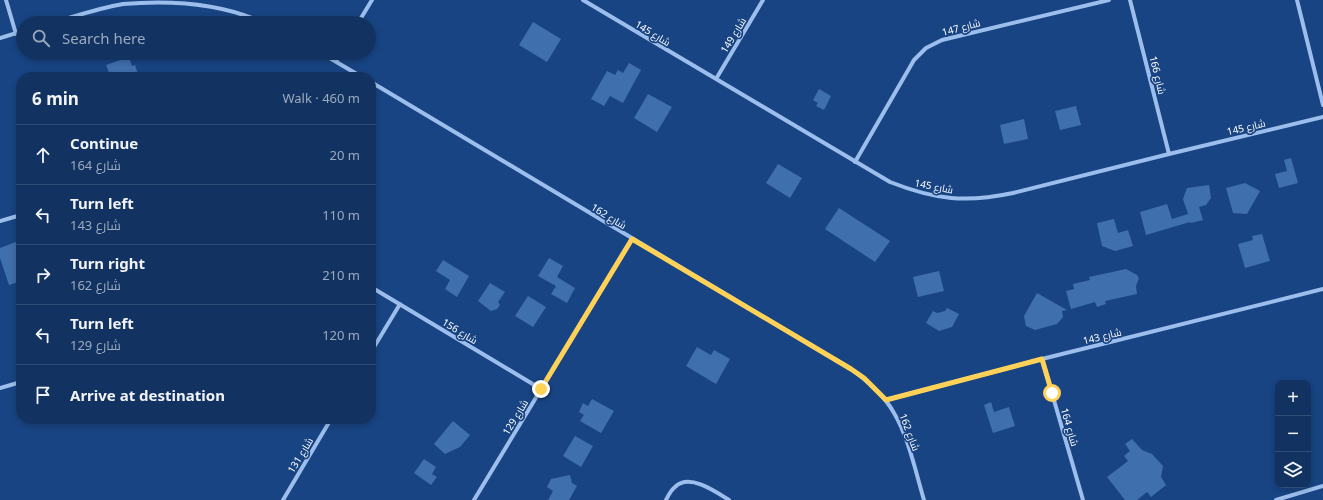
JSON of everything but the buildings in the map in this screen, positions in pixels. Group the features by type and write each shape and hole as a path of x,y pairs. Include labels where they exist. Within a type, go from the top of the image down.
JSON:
{"street":[{"path":"0,38 16,34 6,0"},
{"path":"362,16 372,0"},
{"name":"شارع 145","path":"583,0 890,182 914,191 938,197 963,200 989,198 1014,193 1323,117"},
{"name":"شارع 149","path":"716,79 763,0"},
{"name":"شارع 147","path":"855,162 914,60 926,48 942,40 1109,0"},
{"name":"شارع 166","path":"1130,0 1169,154"},
{"path":"1297,0 1323,105"},
{"path":"76,16 123,4 156,1 189,3 222,8 247,16"},
{"path":"336,61 354,72"},
{"name":"شارع 162","path":"376,85 864,378 886,400 900,425 924,500"},
{"path":"0,221 16,216"},
{"name":"شارع 129","path":"474,500 632,239"},
{"name":"شارع 143","path":"886,400 1042,359 1323,289"},
{"name":"شارع 156","path":"376,290 541,389"},
{"path":"376,344 400,304"},
{"name":"شارع 164","path":"1042,359 1083,500"},
{"path":"0,388 16,383"},
{"name":"شارع 131","path":"283,500 328,424"},
{"path":"666,500 675,487 684,482 694,481 729,500"},
{"path":"1276,500 1323,486"}],"route":[{"path":"541,389 632,239 851,369 864,378 886,400 1042,359 1052,393"}]}
